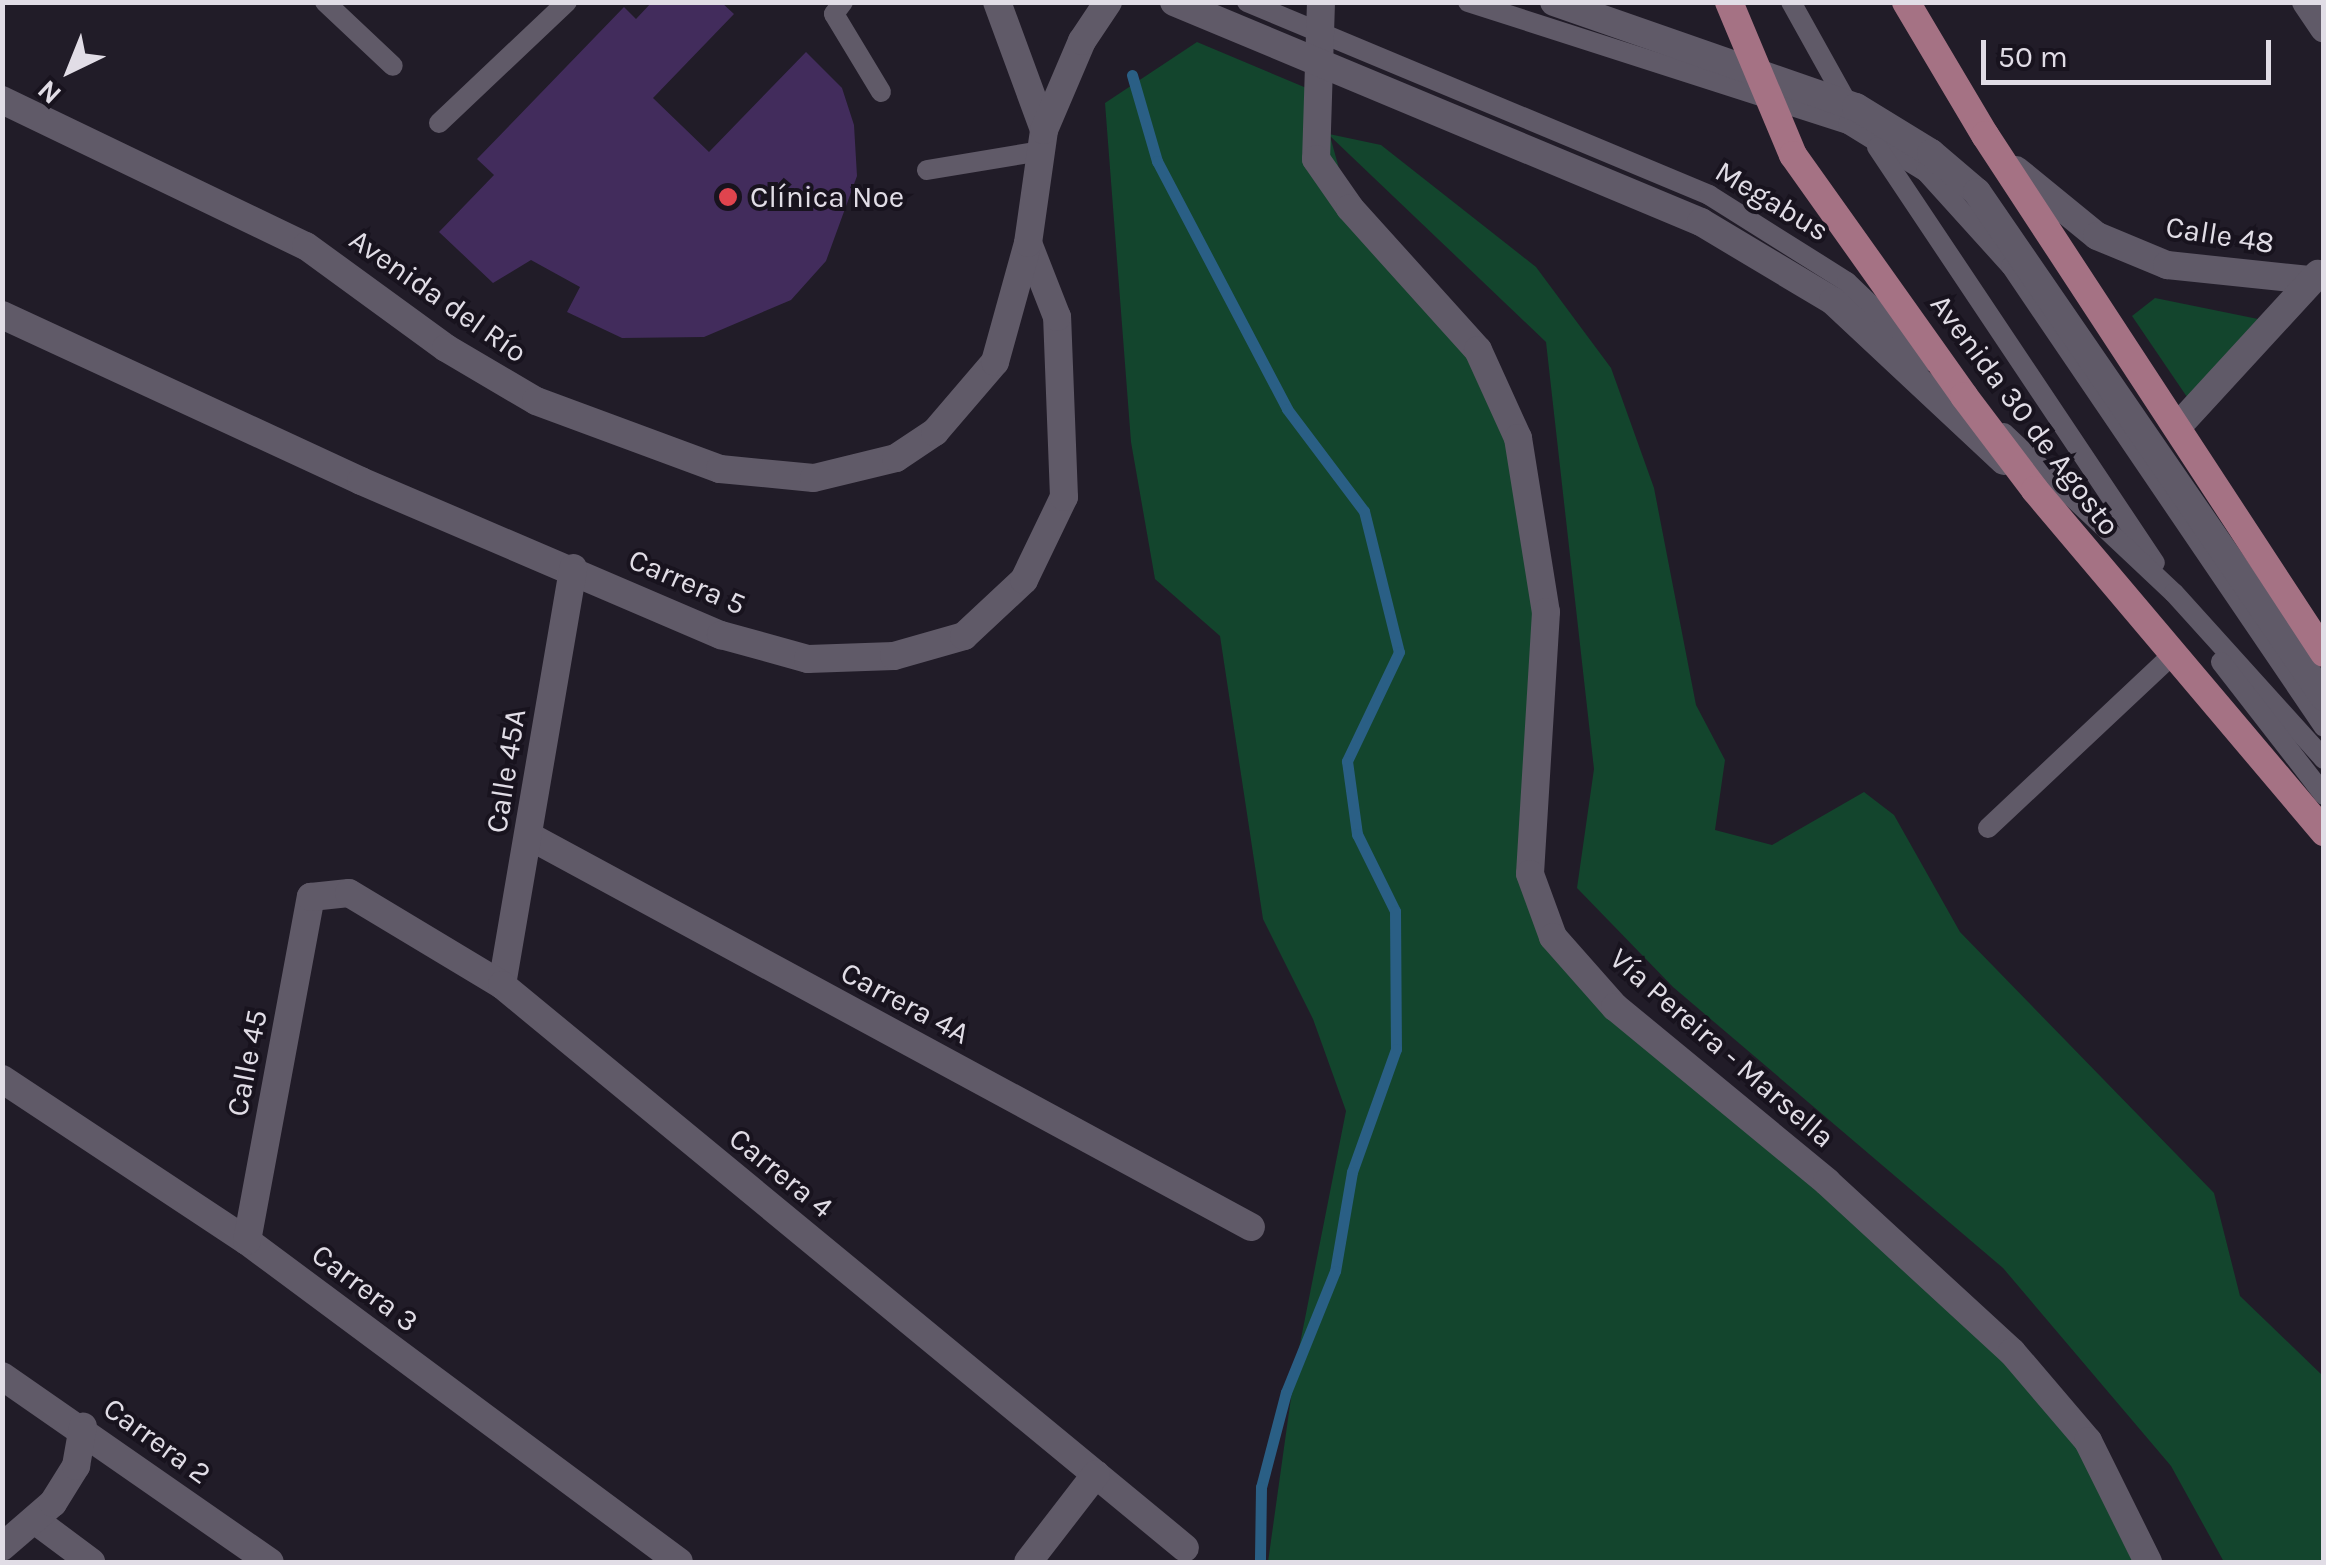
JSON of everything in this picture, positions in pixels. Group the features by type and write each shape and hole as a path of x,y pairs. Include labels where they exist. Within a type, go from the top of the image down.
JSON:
{"main road":[{"path":"1906,2 1985,135 2180,424 2324,653"},
{"name":"Avenida 30 de Agosto","path":"1732,12 1794,155 1964,396 2035,490 2324,832"}],"street":[{"name":"Avenida del Río","path":"997,2 1042,140"},
{"name":"Avenida del Río","path":"2,100 306,246 446,348 536,402 654,450 766,476 856,471 896,458 936,432 995,362 1028,243 1042,140 1082,41 1108,2"},
{"path":"1174,2 1249,13 1358,59 1701,222 1833,301 2035,490"},
{"name":"Vía Pereira - Marsella","path":"1321,2 1316,159 1350,208 1478,350 1518,438 1546,612 1530,874 1552,937 1615,1006 1827,1182 2012,1352 2088,1441 2148,1562"},
{"path":"1554,2 1856,106 1932,153 1977,192 2324,697"},
{"path":"2306,2 2324,29"},
{"name":"Calle 48","path":"1985,135 2035,192 2097,236 2166,264 2316,275"},
{"name":"Carrera 5","path":"2,314 361,481 573,568 721,635 808,659 894,656 964,636 1024,580 1064,498 1057,317 1028,243"},
{"name":"Calle 48","path":"2180,424 2316,275"},
{"name":"Calle 45A","path":"502,985 573,568"},
{"name":"Carrera 4A","path":"528,836 1251,1226"},
{"name":"Carrera 4","path":"311,897 349,893 502,985 1186,1548"},
{"name":"Calle 45","path":"247,1242 311,897"},
{"name":"Carrera 3","path":"2,1080 247,1242 679,1562"},
{"name":"Carrera 2","path":"2,1376 83,1427 270,1562"},
{"path":"2,1548 36,1521 76,1466 83,1427"},
{"path":"1028,1562 1096,1474"},
{"path":"36,1521 91,1562"}],"lane":[{"path":"326,2 393,66"},
{"path":"439,122 566,2"},
{"path":"844,2 834,14 881,92"},
{"path":"1468,2 1848,124 1926,172 2011,266 2324,727"},
{"name":"Megabus","path":"1791,2 1823,66 2173,590 2268,731 2324,795"},
{"name":"Megabus","path":"1800,2 1823,66"},
{"name":"Megabus","path":"1358,59 1709,195 1847,282 2173,590 2324,759"},
{"path":"927,170 1042,140"},
{"path":"1988,828 2172,654"}],"green space":[{"path":"1197,42 1316,92 1329,134 1381,145 1536,267 1611,368 1654,488 1696,705 1725,760 1715,830 1772,845 1864,792 1894,815 1960,932 2214,1193 2240,1296 2323,1376 2323,1562 2224,1562 2171,1466 2003,1268 1673,987 1577,888 1594,769 1546,342 1330,136 1350,208 1464,333 1522,466 1546,612 1530,875 1615,1007 1719,1092 2088,1441 2151,1562 1268,1562 1295,1369 1346,1111 1313,1019 1263,919 1220,636 1155,579 1131,442 1105,103"},
{"path":"2155,298 2258,319 2187,397 2132,316"}],"building":[{"path":"652,2 721,2 734,14 653,98 709,152 806,52 842,88 854,125 857,176 826,261 791,300 704,337 622,338 567,312 580,287 531,260 493,283 439,232 494,175 477,159 624,7 636,19"}],"waterway":[{"path":"1132,75 1157,161 1287,409 1364,511 1399,652 1347,761 1357,834 1395,911 1396,1049 1352,1172 1335,1271 1286,1392 1261,1487 1260,1562"}],"place":[{"name":"Clínica Noe","path":"728,197"}]}
